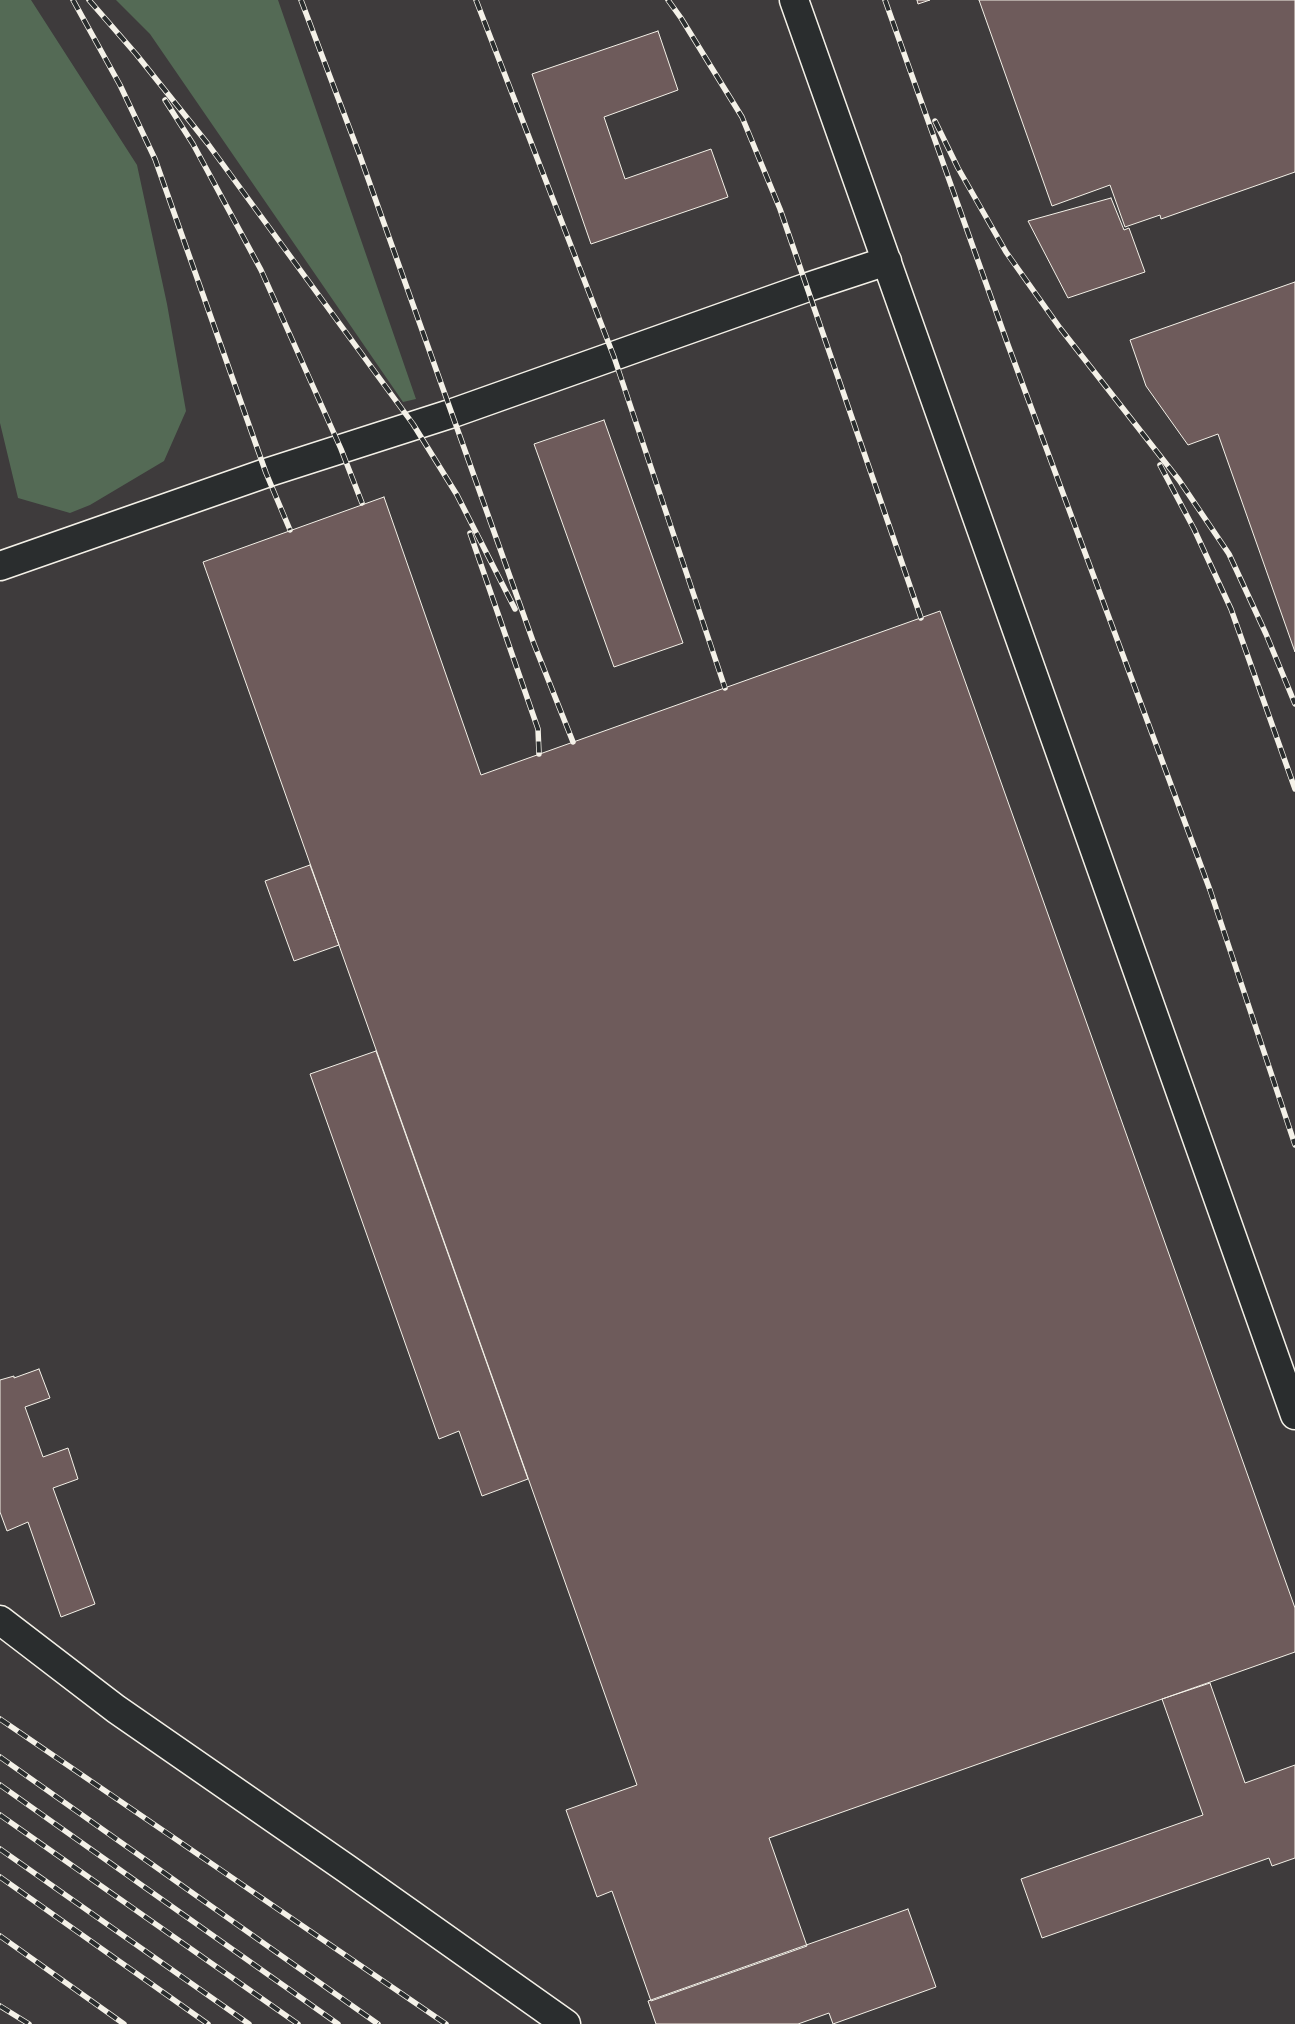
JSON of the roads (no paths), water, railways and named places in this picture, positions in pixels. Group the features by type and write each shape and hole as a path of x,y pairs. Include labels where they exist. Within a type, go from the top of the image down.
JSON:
{"lane":[{"path":"794,0 1295,1415"},
{"path":"0,566 266,473 480,403 808,287 887,262"},
{"path":"0,1620 116,1709 566,2024"}],"railway":[{"path":"73,0 120,85 155,159 266,473 290,530"},
{"path":"89,0 136,54 208,144 413,424 457,495 515,609"},
{"path":"301,0 360,156 534,644 573,742"},
{"path":"476,0 614,357 725,688"},
{"path":"668,0 742,117 780,209 921,618"},
{"path":"885,0 1008,345 1210,890 1295,1145"},
{"path":"165,100 193,144 261,270 341,449 362,503"},
{"path":"935,121 958,168 1006,252 1060,328 1179,480 1229,554 1266,634 1295,704"},
{"path":"1160,465 1194,529 1231,609 1295,789"},
{"path":"470,533 538,729 539,754"},
{"path":"0,1719 446,2024"},
{"path":"0,1757 378,2024"},
{"path":"0,1785 338,2024"},
{"path":"0,1815 298,2024"},
{"path":"0,1849 249,2024"},
{"path":"0,1877 208,2024"},
{"path":"0,1936 124,2024"},
{"path":"0,2006 29,2024"}]}
